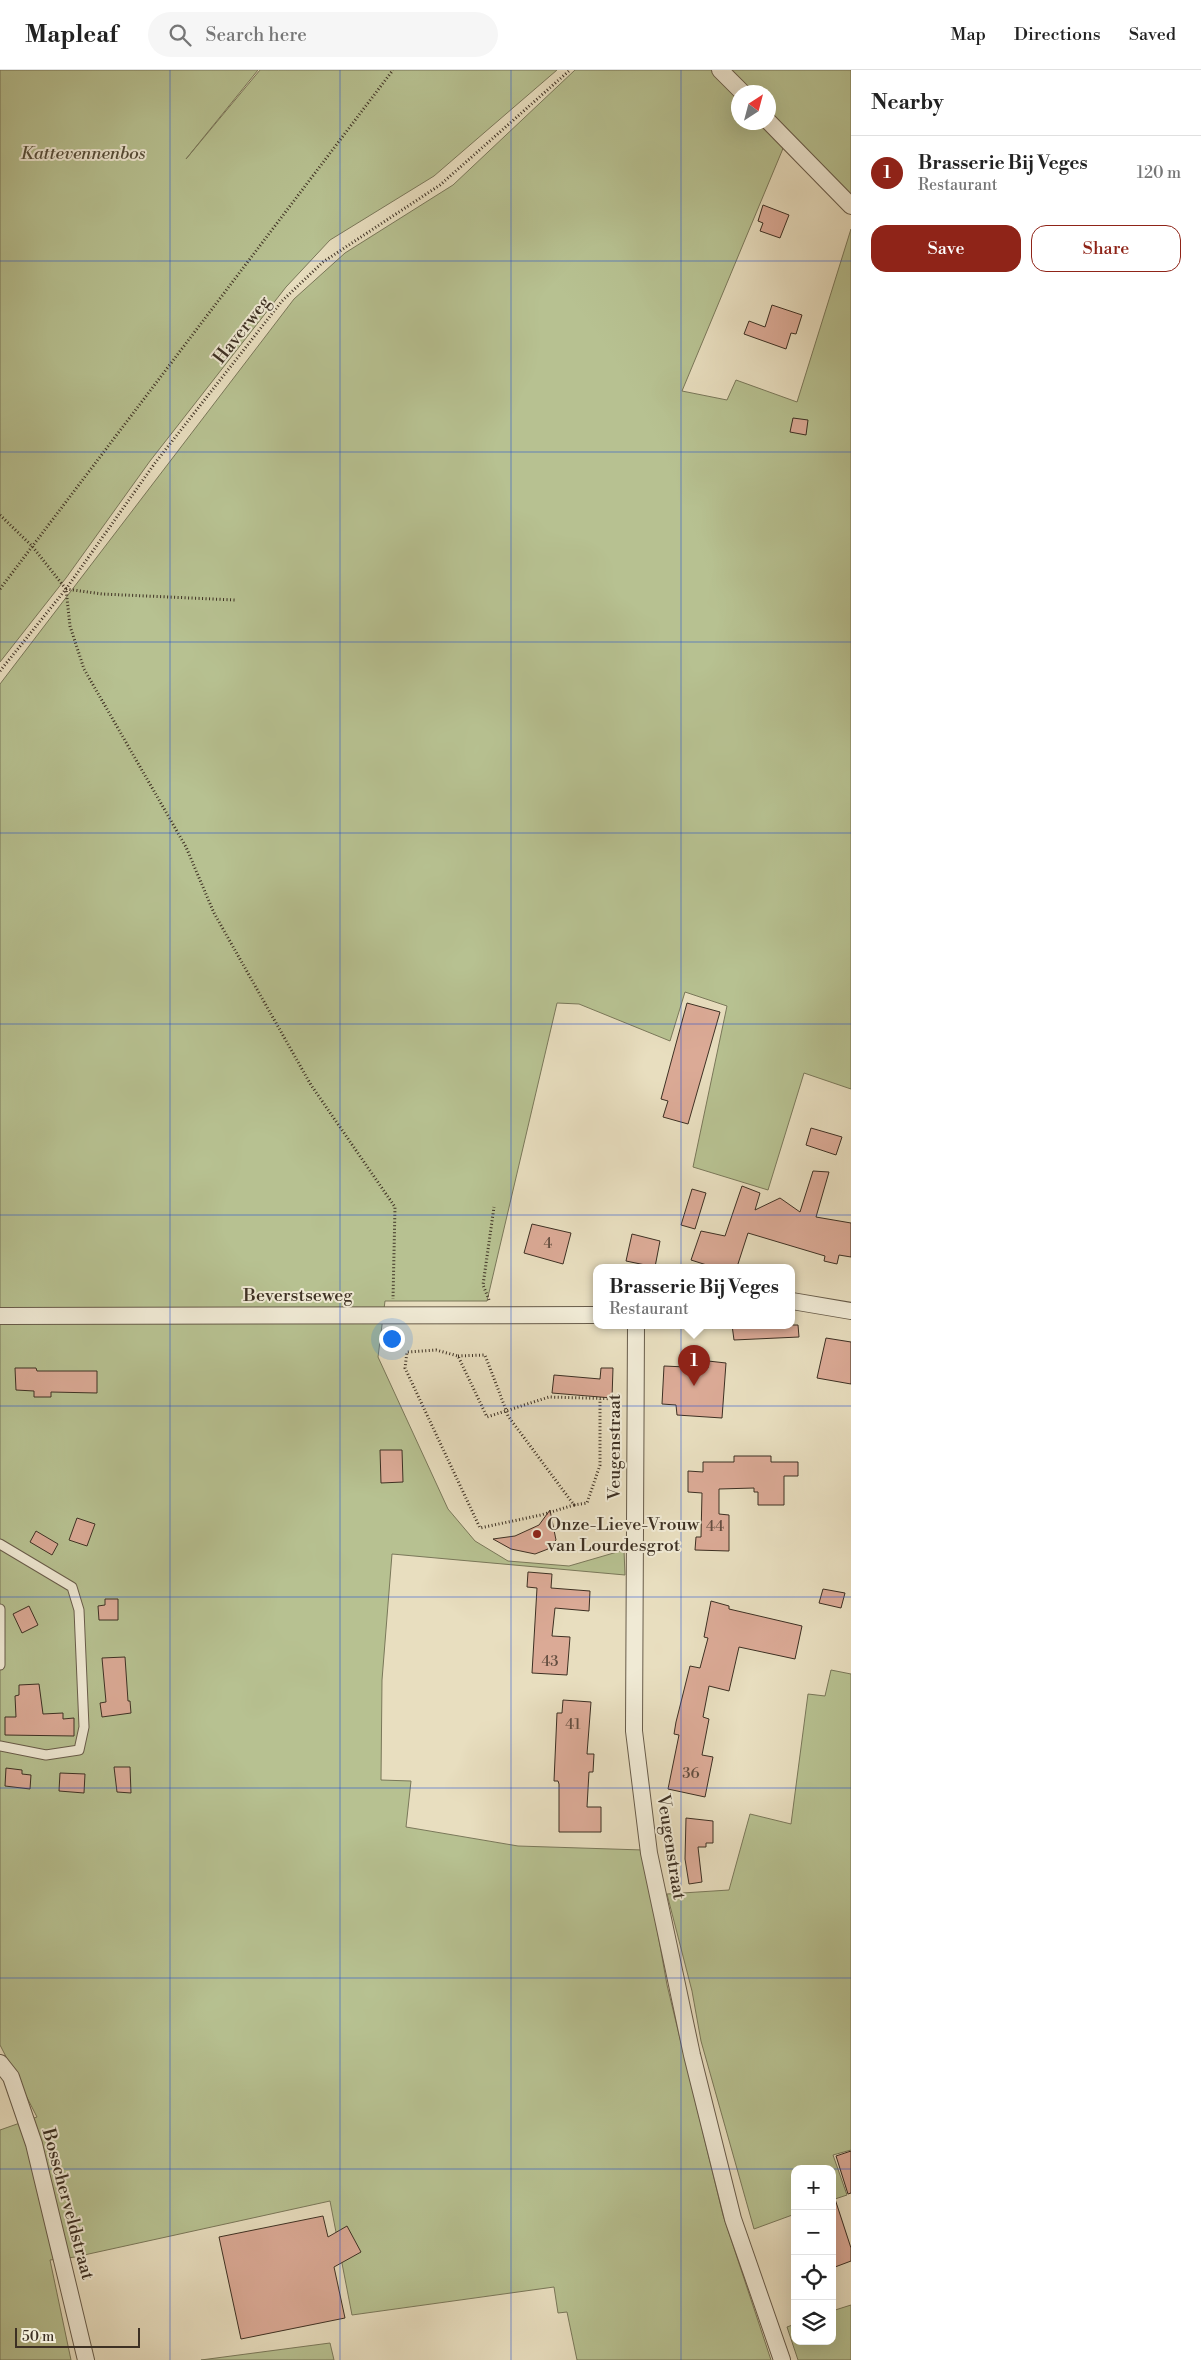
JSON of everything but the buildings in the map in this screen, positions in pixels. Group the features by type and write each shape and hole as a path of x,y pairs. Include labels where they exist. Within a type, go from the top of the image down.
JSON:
{"street":[{"path":"720,70 735,85"},
{"path":"776,128 851,206"},
{"path":"795,1301 851,1311"},
{"name":"Beverstseweg","path":"0,1316 593,1314"},
{"name":"Veugenstraat","path":"636,1329 634,1399 634,1731 649,1854 692,2055 733,2219 782,2360"},
{"name":"Bosscherveldstraat","path":"0,2063 11,2077 34,2144 86,2360"}],"lane":[{"path":"0,1544 72,1587 79,1610 84,1727 79,1750 46,1754 0,1746"},
{"path":"0,1609 0,1666"}],"path":[{"path":"0,589 393,70"},
{"name":"Haverweg","path":"0,671 66,589 155,463 282,301 323,262 440,185 570,70"},
{"path":"0,514 32,546 66,589 70,626 84,669 186,847 214,913 311,1085 395,1207 393,1314"},
{"path":"66,589 102,594 235,600"},
{"path":"494,1207 483,1286 495,1314"},
{"path":"574,1505 506,1410 485,1355 458,1356 436,1350 407,1352 405,1368 480,1528 541,1516 574,1505 588,1503 600,1465 600,1398"},
{"path":"458,1356 488,1417 549,1397 634,1399"}],"green space":[{"name":"Kattevennenbos","path":"0,70 258,70 186,159 260,70 557,70 434,176 330,240 286,287 150,461 66,578 0,662"},
{"path":"575,70 851,70 851,196 789,134 682,391 727,400 736,380 797,402 851,229 851,1089 804,1073 768,1190 693,1167 727,1006 685,992 670,1041 579,1004 557,1003 487,1301 385,1301 378,1357 448,1509 475,1541 508,1561 569,1566 624,1550 625,1575 392,1554 382,1680 381,1780 411,1781 406,1827 518,1846 643,1850 667,1985 723,2215 771,2360 577,2360 567,2312 558,2313 554,2287 352,2315 330,2201 75,2257 50,2260 71,2360 0,2360 0,2130 37,2117 0,2045 0,684 294,299 345,253 453,185"},
{"path":"831,1670 851,1674 851,2150 833,2155 847,2195 836,2199 836,2165 791,2165 791,2215 754,2229 701,2041 692,1991 667,1894 729,1890 750,1814 791,1824 808,1694 825,1696"},
{"path":"851,2305 851,2360 798,2360 793,2345 836,2345 836,2310"},
{"path":"791,2326 791,2339 787,2327"},
{"path":"330,2343 334,2360 201,2360"}],"place":[{"name":"Brasserie Bij Veges","path":"694,1386"},
{"name":"Onze-Lieve-Vrouw van Lourdesgrot","path":"537,1534"}]}
